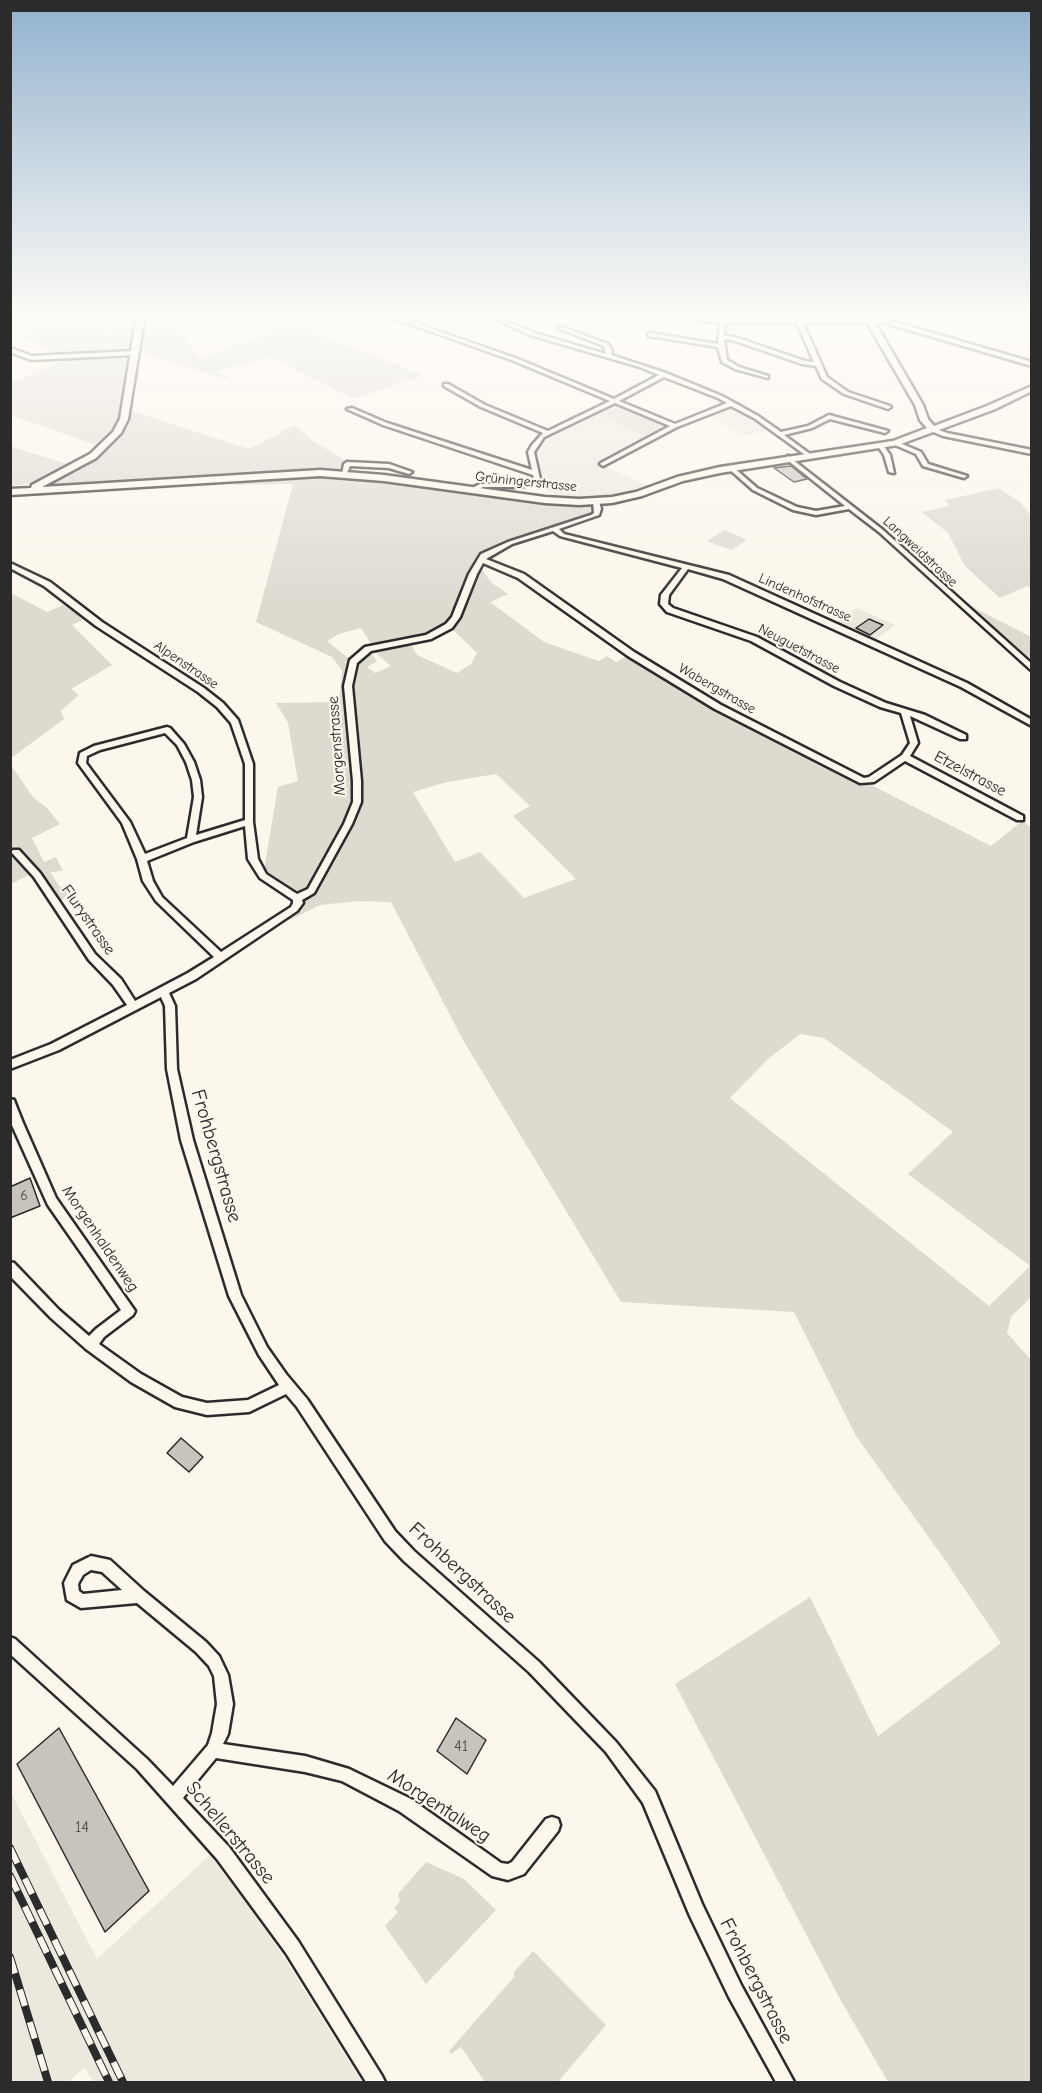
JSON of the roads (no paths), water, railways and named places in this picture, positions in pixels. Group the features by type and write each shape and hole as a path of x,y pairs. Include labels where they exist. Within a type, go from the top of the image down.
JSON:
{"main road":[{"path":"26,491 71,469 102,450 114,438 124,419 125,412"},
{"path":"922,412 924,420 933,430"},
{"name":"Grüningerstrasse","path":"10,492 260,475 344,474 545,500 596,501 631,496 680,479 731,468 895,443 980,412"}],"street":[{"path":"358,412 385,424 536,474"},
{"path":"496,412 547,433"},
{"path":"472,490 482,485 528,484 537,479 531,456 532,449 547,433 592,412"},
{"path":"641,412 675,426"},
{"path":"603,465 675,426 711,412"},
{"path":"746,412 808,455"},
{"path":"780,434 810,427 829,417 885,431"},
{"path":"933,430 945,435 1032,452"},
{"path":"895,443 919,453 925,465 964,476"},
{"path":"881,446 887,455 892,472"},
{"name":"Langweidstrasse","path":"788,458 881,531 1032,669"},
{"path":"344,474 346,464 389,466 410,472"},
{"path":"731,468 756,489 795,509 816,513 849,507"},
{"path":"481,560 489,552 510,543 555,530 597,514 596,501"},
{"name":"Lindenhofstrasse","path":"555,530 562,535 726,578 964,685 1032,724"},
{"name":"Wabergstrasse","path":"481,560 521,576 631,654 718,707 864,781 871,780 905,757"},
{"name":"Morgenstrasse","path":"10,1065 55,1047 163,991 294,909 298,903 297,898 311,891 348,824 357,802 348,686 353,662 368,649 428,637 449,626 456,617 481,560"},
{"name":"Alpenstrasse","path":"10,565 47,584 99,624 201,690 220,705 235,722 249,764 249,822 253,859 263,876 297,898"},
{"name":"Neuguetstrasse","path":"687,566 666,595 664,604 670,610 754,639 837,684 922,717 963,737"},
{"path":"905,712 914,743 905,757"},
{"path":"191,840 198,797 196,780 190,762 180,744 167,730 97,748 84,755 82,763 126,822 142,859 148,880 159,898 220,957"},
{"name":"Etzelstrasse","path":"905,757 1020,818"},
{"path":"142,859 191,840 249,822"},
{"name":"Flurystrasse","path":"16,852 37,875 92,957 117,982 133,1007"},
{"name":"Frohbergstrasse","path":"163,991 170,1006 172,1069 187,1140 235,1296 263,1352 302,1403 390,1536 409,1556 534,1667 611,1747 649,1797 696,1910 735,1991 785,2082"},
{"name":"Morgenhaldenweg","path":"10,1103 16,1123 52,1201 129,1311 100,1333 90,1345"},
{"path":"10,1268 55,1314 90,1345 136,1378 180,1403 207,1409 249,1406 288,1387"},
{"path":"139,1596 201,1647 214,1661 225,1689 224,1719 213,1750 174,1797"},
{"name":"Schellerstrasse","path":"10,1644 142,1764 223,1853 276,1923 376,2082"},
{"name":"Morgentalweg","path":"213,1750 305,1764 344,1774 405,1805 498,1870 508,1872 518,1868 552,1826"}],"railway":[{"path":"10,1848 123,2082"},
{"path":"10,1876 109,2082"},
{"path":"10,1957 48,2082"}]}
